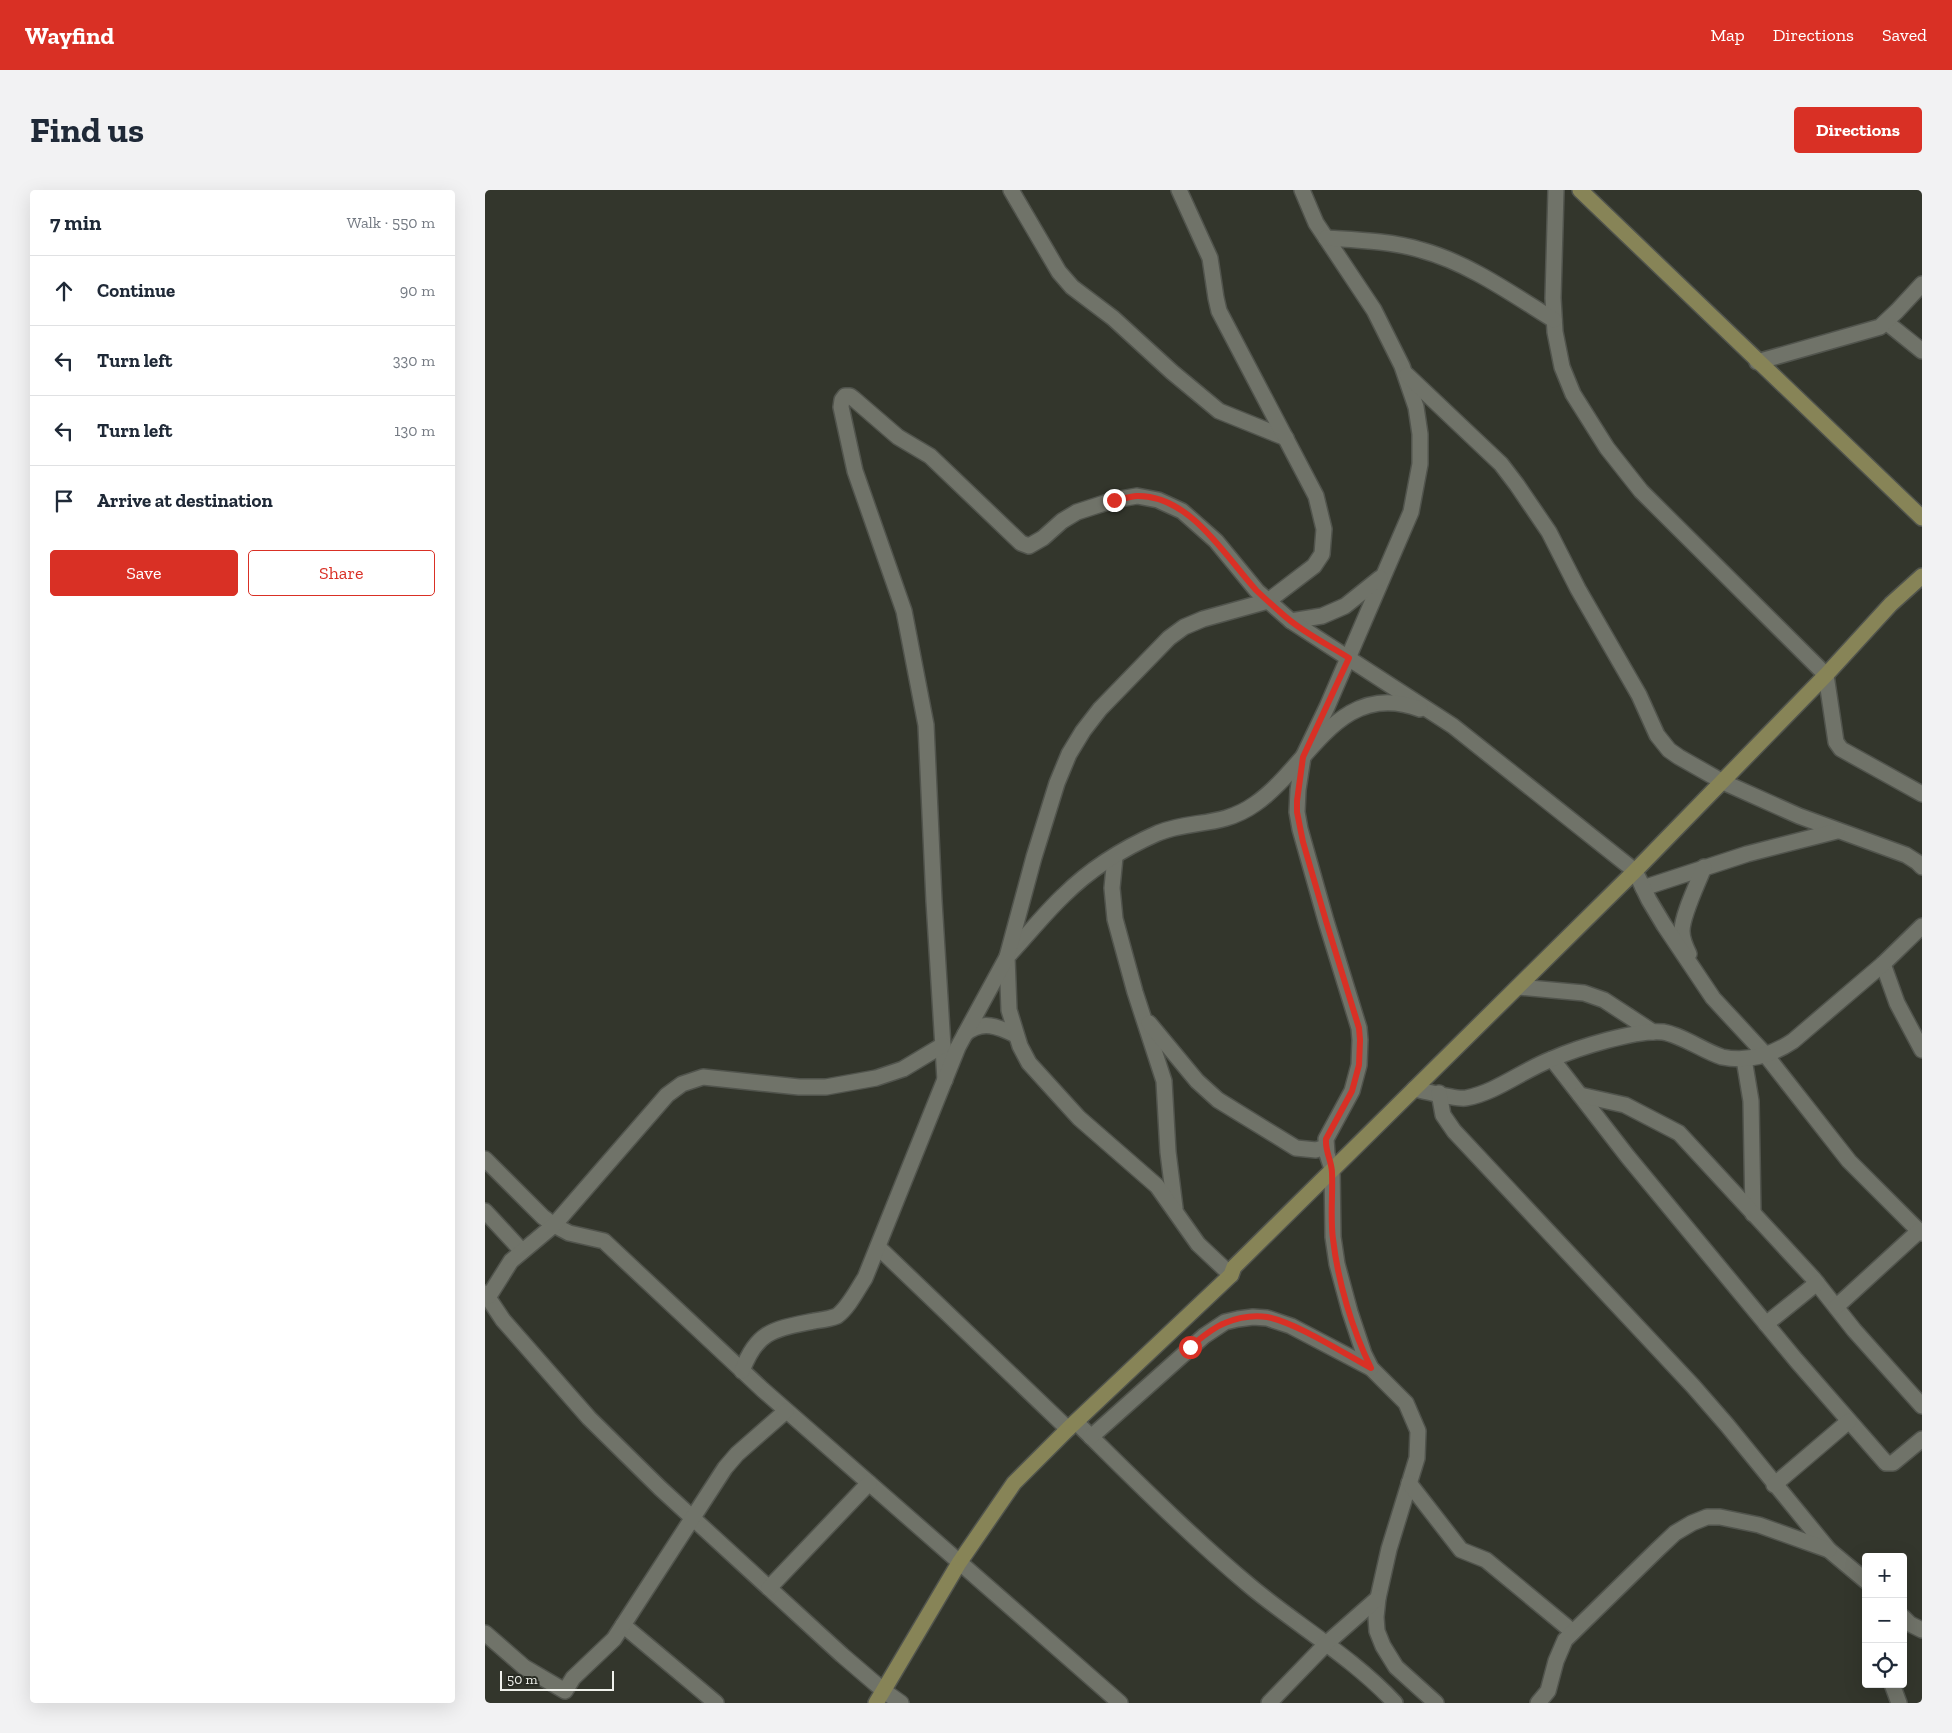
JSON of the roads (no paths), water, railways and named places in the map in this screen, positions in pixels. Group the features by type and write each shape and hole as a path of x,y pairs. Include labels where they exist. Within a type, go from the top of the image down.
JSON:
{"street":[{"path":"1011,190 1059,272 1072,287 1113,318 1179,378 1219,411 1286,438"},
{"path":"742,1371 749,1354 767,1334 780,1328 836,1316 853,1297 865,1278 965,1034 1007,957 1034,857 1057,783 1069,754 1083,731 1100,709 1169,638 1184,627 1232,610 1268,601 1314,566 1322,554 1324,529 1316,496 1219,311 1215,298 1210,258 1179,190"},
{"path":"1302,190 1316,223 1374,310 1404,372 1416,407 1420,434 1420,464 1411,512 1349,658 1303,757 1297,801 1300,829 1328,930 1359,1028 1359,1065 1356,1079 1352,1091 1326,1139 1325,1147 1332,1169 1333,1237 1337,1264 1350,1312 1364,1354 1371,1368"},
{"path":"1557,190 1553,298 1554,320 1562,367 1573,394 1586,416 1625,471 1658,509 1826,675 1836,742 1841,749 1922,794"},
{"path":"1580,190 1757,362 1922,518"},
{"path":"1326,238 1362,240 1421,249 1479,274 1554,320"},
{"path":"1757,362 1871,330 1886,322 1922,284"},
{"path":"1886,322 1922,351"},
{"path":"1404,372 1501,464 1517,485 1549,532 1578,589 1639,695 1662,743 1679,757 1723,782 1837,831 1906,854 1922,867"},
{"path":"945,1080 934,901 927,725 904,611 855,471 841,407 845,396 850,396 898,436 930,456 1021,542 1029,546 1036,543 1062,521 1077,512 1114,500 1137,496 1159,500 1182,511 1217,541 1252,585 1291,622 1436,715 1635,871 1664,925 1713,998 1765,1054 1849,1161 1921,1232 1836,1307"},
{"path":"1291,622 1322,616 1345,606 1385,573"},
{"path":"880,1697 959,1563 1014,1483 1231,1275 1235,1267 1332,1169 1723,782 1891,604 1921,579"},
{"path":"1231,1275 1198,1244 1157,1186 1079,1118 1029,1063 1016,1035 1009,1010 1007,957 1063,896 1115,856 1171,829 1216,822 1236,815 1271,792 1318,740 1343,716 1367,705 1399,704 1415,707 1436,715"},
{"path":"1643,888 1747,854 1837,831"},
{"path":"1115,856 1112,888 1115,919 1163,1081 1168,1152 1175,1210"},
{"path":"1698,976 1684,942 1682,929 1685,916 1704,867"},
{"path":"1414,1088 1458,1098 1470,1097 1494,1088 1552,1058 1598,1044 1653,1032 1669,1034 1722,1057 1744,1059 1765,1054 1793,1041 1883,964 1922,926"},
{"path":"1883,964 1901,1010 1922,1050"},
{"path":"1518,987 1584,993 1604,1000 1653,1032"},
{"path":"1143,1016 1208,1093 1296,1148 1316,1150 1325,1147"},
{"path":"965,1034 975,1027 989,1025 997,1026 1016,1035"},
{"path":"901,1703 880,1697 769,1588 692,1518 589,1418 503,1320 487,1295 511,1261 554,1225 667,1095 682,1084 703,1077 799,1088 843,1084 889,1075 919,1061 943,1044"},
{"path":"1552,1058 1628,1157 1886,1463 1889,1464 1922,1439"},
{"path":"1744,1059 1751,1101 1753,1214"},
{"path":"1439,1093 1443,1115 1454,1131 1693,1386 1829,1550 1862,1578"},
{"path":"1580,1094 1625,1105 1676,1130 1817,1283 1922,1406"},
{"path":"485,1159 543,1217 554,1225 569,1232 604,1241 786,1411 1118,1702"},
{"path":"485,1211 522,1251"},
{"path":"878,1247 1072,1426 1091,1437 1174,1519 1246,1583 1327,1643 1395,1703"},
{"path":"1767,1324 1817,1283"},
{"path":"485,1316 503,1320"},
{"path":"1091,1437 1204,1336 1225,1322 1253,1317 1267,1318 1291,1326 1371,1368 1406,1403 1418,1431 1417,1458 1389,1549 1378,1598 1376,1624 1383,1646 1396,1667 1436,1703"},
{"path":"485,1633 561,1697 573,1678 605,1648 623,1625 725,1468 737,1454 786,1411"},
{"path":"1774,1484 1849,1421"},
{"path":"769,1588 869,1483"},
{"path":"1409,1483 1461,1550 1486,1560 1573,1632"},
{"path":"1537,1703 1548,1691 1560,1649 1573,1632 1675,1534 1692,1523 1707,1517 1720,1518 1759,1526 1829,1550"},
{"path":"1269,1703 1327,1643 1378,1598"},
{"path":"623,1625 716,1703"},
{"path":"1893,1688 1899,1703"}]}
